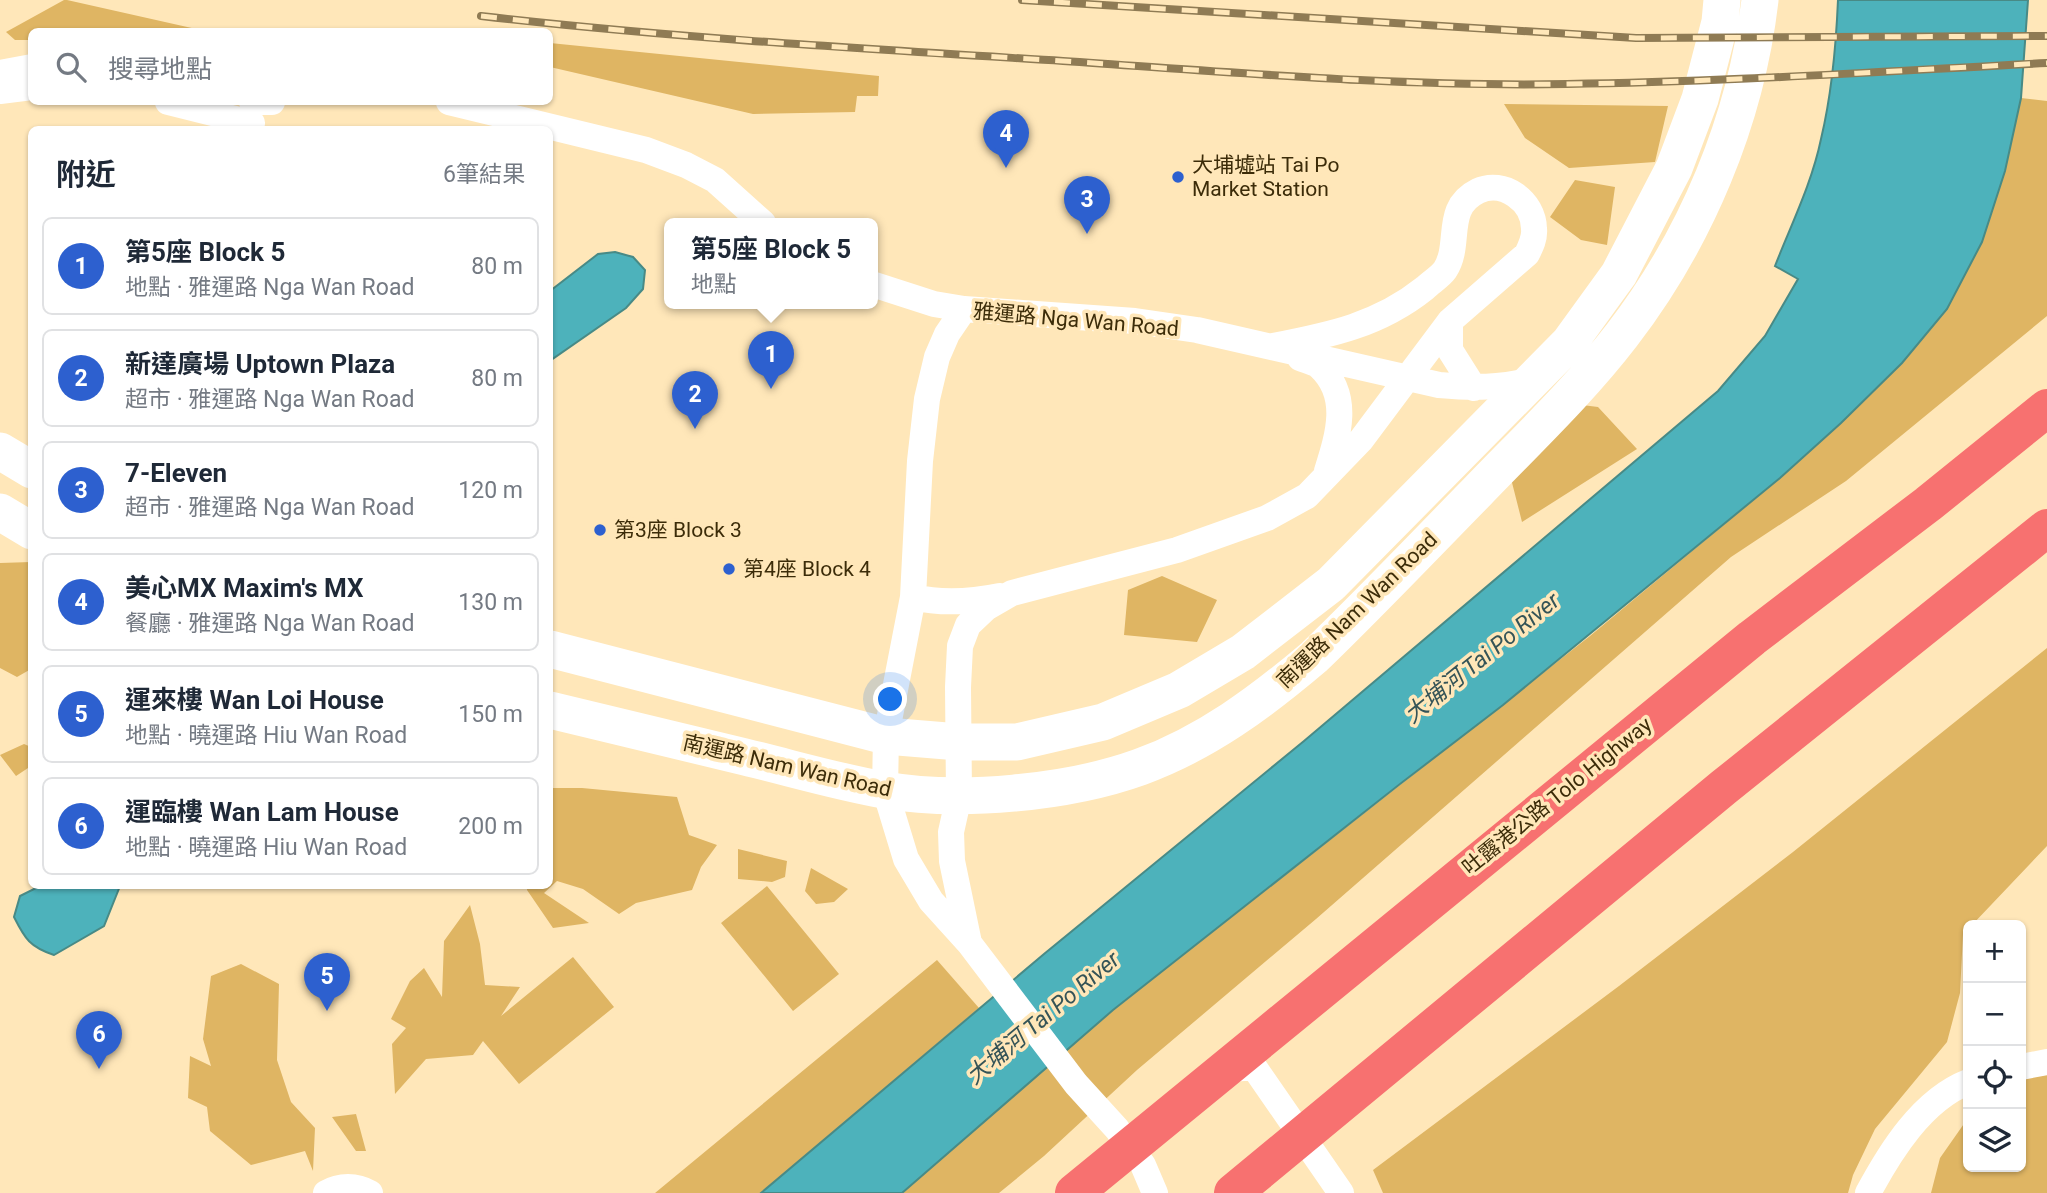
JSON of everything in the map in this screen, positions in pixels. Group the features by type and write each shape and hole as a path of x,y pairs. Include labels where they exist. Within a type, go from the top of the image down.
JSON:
{"highway":[{"name":"吐露港公路 Tolo Highway","path":"1074,1193 1752,638 1928,504 2047,408"},
{"path":"1233,1193 1724,787 2047,528"}],"main road":[{"name":"南運路 Nam Wan Road","path":"553,650 886,736 958,742 1017,742 1103,722 1179,690 1243,652 1332,584 1569,343 1619,274 1674,168 1700,99 1720,22 1722,0"},
{"name":"南運路 Nam Wan Road","path":"553,711 885,790 960,796 1097,780 1140,767 1222,727 1275,689 1350,621 1566,401 1645,303 1690,226 1726,144 1741,96 1757,27 1760,0"},
{"path":"0,451 28,468"},
{"path":"0,512 28,529"}],"street":[{"path":"0,73 28,68"},
{"path":"0,91 28,88"},
{"path":"193,105 252,112"},
{"path":"461,105 548,126"},
{"path":"553,127 646,150 686,165 715,180 757,218"},
{"name":"雅運路 Nga Wan Road","path":"913,597 933,602 960,601 1012,593 1177,550 1266,519 1307,496 1361,440 1450,321 1527,254 1533,242 1533,218 1520,198 1510,191 1486,189 1467,198 1454,221 1452,256 1444,272 1410,300 1365,324 1331,335 1273,346"},
{"path":"878,286 934,304 964,309"},
{"name":"雅運路 Nga Wan Road","path":"1155,1193 1143,1165 1117,1129 1076,1084 969,943 930,901 906,859 885,790 886,736 913,597 926,399 937,357 947,334 964,309 1135,321 1197,330 1273,346 1439,385 1503,387 1534,379"},
{"path":"1450,321 1450,350 1474,388"},
{"name":"雅運路 Nga Wan Road","path":"1273,346 1320,366 1337,391 1341,421 1325,479"},
{"name":"雅運路 Nga Wan Road","path":"969,943 952,861 951,832 960,796 960,646 968,625 986,608 1012,593"},
{"path":"2026,1066 2047,1062"},
{"path":"1117,1129 1206,1072 1254,1067 1341,1193"},
{"path":"1868,1193 1914,1123 1937,1102 1963,1085"},
{"path":"326,1193 341,1187 355,1187 370,1193"}],"shaded area":[{"path":"64,0 192,28 28,28 28,40 15,40 6,32"},
{"path":"553,43 879,76 878,96 857,96 855,112 753,114 553,68"},
{"path":"2021,98 2047,101 2047,316 1846,481 1731,557 1316,919 1137,1070 1044,1156 999,1193 902,1193 1113,1010 1590,636 1780,478 1841,423 1902,363 1947,309 2005,171"},
{"path":"1504,104 1668,106 1655,162 1569,168 1525,138"},
{"path":"1575,180 1615,187 1607,245 1581,240 1550,217"},
{"path":"1574,404 1598,407 1637,449 1522,522 1504,451"},
{"path":"28,562 28,671 17,677 0,668 0,563"},
{"path":"1162,576 1217,600 1197,642 1124,635 1128,590"},
{"path":"2047,648 2047,846 1977,920 1963,920 1960,993 1947,1042 1875,1129 1853,1175 1848,1193 1383,1193 1373,1170 1793,852"},
{"path":"24,744 28,746 28,768 16,776 0,755"},
{"path":"553,788 677,797 689,835 717,845 701,867 692,890 636,903 619,914 583,889 557,881 553,885"},
{"path":"738,849 787,861 785,877 772,882 738,879"},
{"path":"811,868 848,889 834,902 816,904 805,891"},
{"path":"767,886 839,974 793,1011 721,923"},
{"path":"548,889 544,893 589,923 553,928 527,890"},
{"path":"470,905 480,944 485,985 520,987 501,1016 573,957 614,1007 519,1084 483,1041 473,1055 426,1059 395,1094 392,1044 406,1028 391,1019 410,981 424,968 442,997 444,941"},
{"path":"937,960 979,1008 761,1193 655,1193"},
{"path":"241,964 279,984 277,1060 291,1102 315,1128 313,1171 305,1151 251,1165 210,1131 207,1107 188,1098 190,1056 211,1066 203,1039 211,976"},
{"path":"2047,1069 2047,1193 1931,1193 1940,1158 1963,1125 1963,1172 2026,1172 2026,1078"},
{"path":"356,1114 366,1151 356,1151 332,1117"}],"water":[{"name":"大埔河 Tai Po River","path":"1838,0 2028,0 2021,98 2005,171 1982,242 1947,309 1902,363 1780,478 1503,705 1113,1010 902,1193 761,1193 1044,954 1304,741 1718,391 1765,336 1798,279 1775,266 1807,188 1821,139 1833,70"},
{"path":"615,252 633,257 645,270 643,289 626,308 553,359 553,289 598,254"},
{"path":"34,889 119,889 104,926 54,955 39,949 22,931 14,917 20,896"}],"railway":[{"path":"1022,0 1636,38 2047,36"},
{"path":"481,16 772,42 1252,74 1441,83 1687,81 2047,63"}],"place":[{"name":"美心MX Maxim's MX","path":"1006,168"},
{"name":"大埔墟站 Tai Po Market Station","path":"1178,177"},
{"name":"7-Eleven","path":"1087,234"},
{"name":"第5座 Block 5","path":"771,389"},
{"name":"新達廣場 Uptown Plaza","path":"695,429"},
{"name":"第3座 Block 3","path":"600,530"},
{"name":"第4座 Block 4","path":"729,569"},
{"name":"運來樓 Wan Loi House","path":"327,1011"},
{"name":"運臨樓 Wan Lam House","path":"99,1069"}]}
